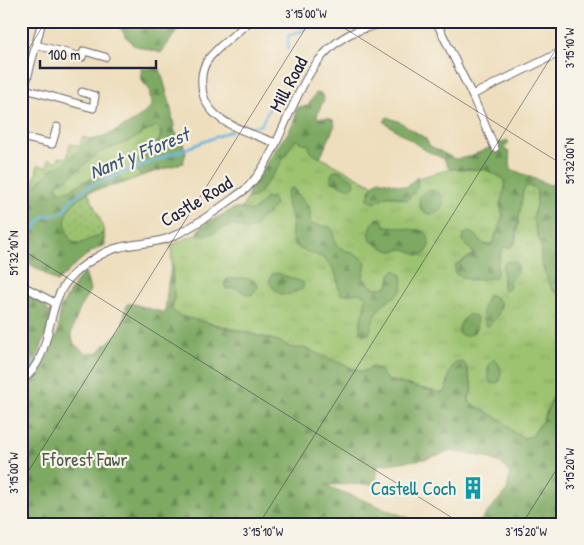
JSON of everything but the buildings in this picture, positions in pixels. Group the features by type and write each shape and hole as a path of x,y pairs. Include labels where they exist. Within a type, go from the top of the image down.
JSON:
{"main road":[{"path":"560,21 563,26"}],"street":[{"path":"21,102 42,21"},
{"path":"250,21 210,57 203,72 202,94 205,101 218,117 228,124 276,143"},
{"name":"Mill Road","path":"276,143 309,76 327,51 350,34 390,21"},
{"path":"436,21 496,148"},
{"path":"36,45 82,57 84,51 105,57"},
{"path":"472,95 563,51"},
{"path":"24,89 93,108 95,96 82,92"},
{"path":"21,137 52,144 57,127"},
{"name":"Castle Road","path":"21,382 33,371 47,344 55,303 69,278 81,267 110,250 149,244 171,237 197,223 246,189 260,173 276,143"},
{"path":"21,285 55,303"}],"green space":[{"path":"115,21 174,21 180,27 161,53 133,45"},
{"path":"141,69 160,69 170,103 175,132 183,143 186,153 183,163 141,176 134,167 140,157 158,142 161,131 156,126 127,142 98,153 70,177 58,183 56,188 63,192 72,189 84,181 116,172 124,183 88,192 67,210 95,238 104,233 105,245 85,256 57,282 21,258 21,201 51,170 64,164 85,143 116,131 137,119 150,108 149,89 142,81"},
{"path":"316,93 322,94 324,97 317,118 328,118 333,120 335,125 320,158 310,152 309,145 296,140 264,187 255,197 248,198 248,193 295,120 296,110 299,107 308,106"},
{"path":"387,117 400,122 425,138 430,146 455,159 471,156 507,140 509,143 504,148 509,152 511,169 550,185 563,180 563,294 552,290 543,268 542,250 533,219 537,191 533,187 526,186 523,191 515,243 511,247 503,247 497,265 497,275 494,278 473,280 455,273 455,265 473,255 472,251 462,241 463,235 468,232 473,233 484,244 493,243 503,215 500,204 505,189 504,181 501,177 484,169 450,169 444,159 425,150 384,122"},
{"path":"156,126 161,130 158,142 140,157 134,167 141,176 124,183 115,172 84,181 72,189 63,192 56,188 58,183 70,177 98,153 127,142"},
{"path":"82,137 94,140 85,143 64,164 51,170 21,201 21,195 33,185 38,165 47,167 49,159 57,162 59,157 67,158 70,144 80,146"},
{"path":"296,139 310,145 310,152 373,185 369,192 379,201 388,196 402,199 417,188 418,178 450,169 484,169 501,177 504,181 505,189 500,204 503,215 493,243 483,244 476,235 465,244 472,251 473,255 463,260 469,280 477,279 496,269 503,247 511,247 515,243 523,191 526,186 533,187 537,191 533,219 542,250 543,268 556,293 563,294 563,374 543,420 532,436 524,438 514,433 503,421 469,402 469,396 473,389 466,366 450,371 446,391 441,393 387,380 373,367 362,372 291,348 278,341 185,318 177,315 172,309 174,299 171,245 197,234 198,236 232,225 246,229 255,227 259,218 269,214 259,205 251,211 241,209 248,198 255,197 268,181"},
{"path":"339,170 354,180 355,185 352,188 347,188 331,181 333,172"},
{"path":"417,177 417,188 407,200 390,195 375,203 367,199 373,185 379,180 406,187"},
{"path":"293,188 310,209 311,224 330,227 333,230 335,244 359,256 366,262 363,278 368,284 377,288 388,286 390,274 395,270 402,275 403,283 400,292 380,308 369,334 363,335 360,332 360,322 366,299 365,295 358,293 341,295 336,275 329,263 325,259 300,249 293,242 292,218 286,199 287,192"},
{"path":"431,190 436,191 442,197 442,207 436,213 431,214 426,213 420,207 419,202 420,197 426,191"},
{"path":"88,192 101,221 104,233 79,244 71,241 67,232 66,218 67,213 75,202"},
{"path":"272,197 275,204 274,207 270,212 261,217 252,229 230,225 210,234 198,236 198,230 202,226 235,208 253,211 266,198"},
{"path":"381,218 385,226 419,230 426,233 429,240 429,248 425,254 419,255 406,249 392,251 371,241 371,226 376,219"},
{"path":"505,262 516,262 518,270 509,281 510,287 508,290 504,290 503,266"},
{"name":"Fforest Fawr","path":"172,263 174,299 172,309 177,315 278,341 291,348 304,348 362,372 373,367 379,369 387,380 441,393 446,391 450,371 455,363 463,362 473,389 469,396 469,402 503,421 514,433 524,438 532,436 543,420 563,374 563,524 452,524 479,522 507,490 510,474 501,463 485,457 452,451 425,459 378,465 376,484 325,485 424,524 21,524 21,292 44,305 52,316 33,371 39,373 58,332 60,309 75,283 85,272 90,290 81,306 71,333 74,344 85,353 97,353 121,329 127,304 134,304 165,313"},
{"path":"277,273 302,282 304,285 302,289 287,294 280,294 269,282 272,274"},
{"path":"244,278 253,280 258,286 252,295 246,294 237,288 226,289 224,283 227,279"},
{"path":"490,295 496,298 501,305 499,313 493,322 486,326 483,319 483,311 487,296"},
{"path":"468,315 477,317 476,329 473,333 465,336 459,334 459,328 462,321"},
{"path":"494,359 500,366 501,375 500,381 494,384 490,382 488,372 490,364"}],"waterway":[{"name":"Nant y Fforest","path":"288,49 288,36 302,31 313,21"},
{"name":"Nant y Fforest","path":"250,127 261,125 273,101"},
{"name":"Nant y Fforest","path":"21,247 43,217 62,213 72,199 90,186 231,131"}],"place":[{"name":"Castell Coch","path":"473,488"}]}
